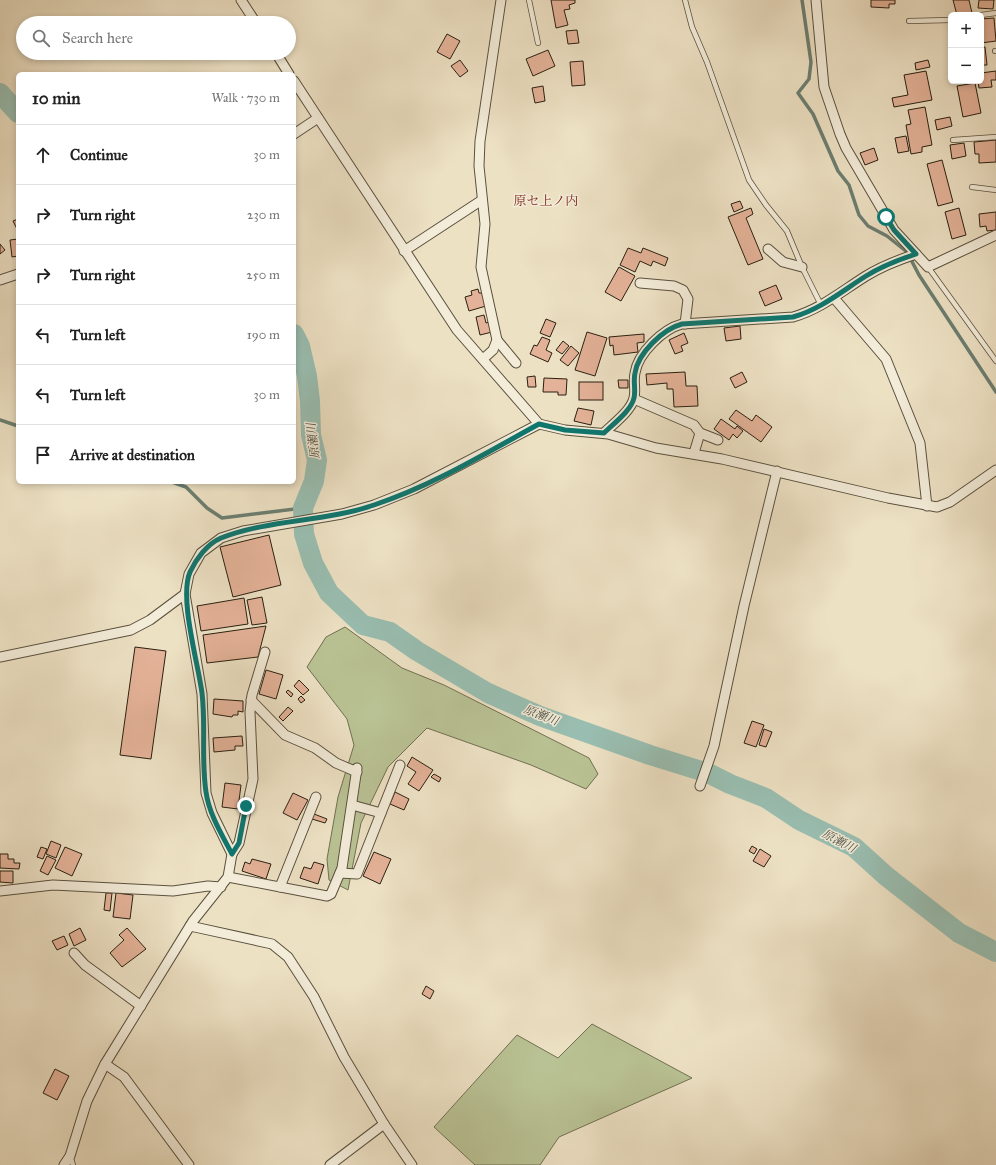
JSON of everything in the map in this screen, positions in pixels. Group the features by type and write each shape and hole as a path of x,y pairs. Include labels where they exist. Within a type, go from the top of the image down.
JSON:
{"street":[{"path":"241,0 251,16"},
{"path":"501,0 480,141 479,166 485,224 481,267 494,315 498,340 516,363"},
{"path":"816,0 824,87 831,111 846,148 894,230 928,267 996,235"},
{"path":"281,60 289,72"},
{"path":"296,84 457,330 539,424 565,430 604,433 656,448 694,453 927,506 937,507 950,502 996,470"},
{"path":"296,133 318,118"},
{"path":"404,251 482,200"},
{"path":"768,249 783,262 802,267"},
{"path":"604,433 629,408 634,399 634,373 650,344 672,326 793,317 809,312 834,298 866,276 893,261 916,254"},
{"path":"0,280 16,275"},
{"path":"640,282 674,286 683,290 688,299 685,324"},
{"path":"834,298 886,359 920,443 927,506"},
{"path":"483,359 493,350 498,340"},
{"path":"634,399 694,425 700,433 718,440"},
{"path":"232,854 212,813 206,793 202,694 185,594 189,574 201,554 208,546 221,538 279,524 342,514 374,505 414,489 539,424"},
{"path":"694,453 700,433"},
{"path":"700,786 713,749 744,606 777,471"},
{"path":"0,657 131,630 150,620 185,594"},
{"path":"64,1165 72,1161 87,1101 104,1064 190,926 228,878 232,854 239,843 252,779 251,700 265,652"},
{"path":"228,878 327,896 331,894 342,868 357,770 336,763 315,748 285,735 251,700"},
{"path":"340,873 357,874 400,765"},
{"path":"280,887 316,797"},
{"path":"352,805 381,813"},
{"path":"0,890 53,885 173,891 208,886 221,887"},
{"path":"190,926 272,944 288,958 314,997 344,1057 384,1124 412,1165"},
{"path":"74,953 85,966 141,1006"},
{"path":"104,1064 124,1077 189,1165"},
{"path":"330,1165 384,1124"}],"lane":[{"path":"529,0 538,43"},
{"path":"685,0 692,27 707,62 749,180 766,205 787,231 802,267 821,305"},
{"path":"984,14 996,12"},
{"path":"909,21 948,20"},
{"path":"953,140 996,138"},
{"path":"972,187 996,190"},
{"path":"928,267 996,361"}],"green space":[{"path":"345,627 402,668 444,685 589,758 598,774 586,789 531,765 427,728 388,767 361,823 348,890 329,880 327,859 338,797 354,745 347,719 307,667 326,637"},
{"path":"592,1024 692,1078 559,1137 540,1165 475,1165 434,1127 517,1035 558,1058"}],"building":[{"path":"551,0 575,0 575,3 569,5 570,9 564,10 568,25 556,28"},
{"path":"871,0 895,0 895,4 889,4 889,8 871,7"},
{"path":"953,0 969,0 972,12 956,12"},
{"path":"979,0 994,0 993,9 978,8"},
{"path":"994,18 996,41 984,43 984,19"},
{"path":"577,30 579,43 568,44 566,31"},
{"path":"447,34 460,41 450,59 437,52"},
{"path":"984,47 985,47 987,65 984,65"},
{"path":"548,50 555,66 533,76 526,59"},
{"path":"460,60 468,71 460,77 451,66"},
{"path":"928,60 930,67 916,70 915,63"},
{"path":"583,61 585,85 572,86 570,62"},
{"path":"926,71 932,100 894,107 892,98 908,95 904,75"},
{"path":"996,71 996,80 991,80 992,87 979,88 978,84 984,84 984,73"},
{"path":"975,84 981,113 963,117 957,86"},
{"path":"543,86 545,101 535,103 532,88"},
{"path":"925,107 932,145 922,147 922,152 911,154 906,125 911,124 908,110"},
{"path":"950,117 952,126 937,130 935,120"},
{"path":"906,136 909,151 898,153 895,138"},
{"path":"996,140 996,162 979,163 979,154 975,154 974,142"},
{"path":"964,143 966,156 952,159 950,145"},
{"path":"874,148 878,160 865,165 860,153"},
{"path":"942,160 953,202 938,206 927,164"},
{"path":"740,201 743,208 734,212 731,204"},
{"path":"751,208 753,214 746,218 763,259 748,265 728,217"},
{"path":"959,208 966,235 952,239 945,212"},
{"path":"996,212 996,230 987,231 986,226 980,227 979,214"},
{"path":"16,220 16,227 13,221"},
{"path":"16,239 16,256 12,257 10,240"},
{"path":"0,244 5,250 0,254"},
{"path":"628,248 641,253 643,248 668,258 665,266 653,261 651,266 640,261 635,272 620,265"},
{"path":"619,267 635,276 621,301 605,292"},
{"path":"776,285 782,299 765,306 759,292"},
{"path":"478,289 479,293 482,293 486,306 469,311 465,297 472,295 471,291"},
{"path":"484,315 486,323 489,322 492,332 480,335 476,317"},
{"path":"546,319 556,323 550,337 540,333"},
{"path":"740,326 741,339 726,341 724,328"},
{"path":"587,332 607,338 595,376 575,370"},
{"path":"684,333 688,343 681,346 683,351 675,354 669,340"},
{"path":"644,334 644,342 637,343 638,352 614,355 613,345 610,346 609,337"},
{"path":"542,337 550,340 546,350 552,353 548,362 530,354 534,345 537,346"},
{"path":"563,341 569,346 562,354 556,350"},
{"path":"571,346 579,353 568,366 560,360"},
{"path":"685,372 686,386 697,386 698,406 674,407 673,389 667,389 667,383 647,385 646,374"},
{"path":"742,372 747,382 735,388 730,378"},
{"path":"535,376 536,387 528,387 527,377"},
{"path":"544,378 567,379 566,395 558,395 558,392 543,392"},
{"path":"618,380 628,380 628,388 619,388"},
{"path":"579,382 603,382 603,400 579,400"},
{"path":"578,408 594,411 591,425 574,421"},
{"path":"736,410 752,421 756,415 772,427 761,442 729,419"},
{"path":"721,419 735,429 737,426 743,431 737,438 733,434 729,440 714,429"},
{"path":"269,535 281,585 233,597 220,547"},
{"path":"262,597 267,623 252,625 247,600"},
{"path":"244,598 248,624 201,631 197,606"},
{"path":"266,626 258,657 207,663 203,635"},
{"path":"135,647 166,651 151,759 120,755"},
{"path":"266,670 283,675 276,699 259,694"},
{"path":"299,680 309,690 303,695 294,686"},
{"path":"288,690 293,694 291,697 286,692"},
{"path":"301,696 305,700 301,703 298,699"},
{"path":"214,699 243,701 243,712 238,711 238,715 233,715 232,717 213,714"},
{"path":"288,707 293,711 283,721 279,717"},
{"path":"752,721 764,725 756,747 744,743"},
{"path":"764,729 772,732 766,747 759,745"},
{"path":"242,736 243,746 235,746 235,750 214,752 213,738"},
{"path":"412,757 433,770 419,791 408,784 416,772 407,766"},
{"path":"434,774 441,778 439,782 431,777"},
{"path":"225,783 241,785 238,809 222,807"},
{"path":"395,792 409,799 404,810 390,804"},
{"path":"293,793 308,800 297,820 283,813"},
{"path":"314,814 327,819 325,823 312,819"},
{"path":"51,841 61,845 56,858 46,854"},
{"path":"752,846 757,849 754,854 749,851"},
{"path":"41,847 47,849 43,859 37,857"},
{"path":"65,847 82,854 72,876 55,868"},
{"path":"760,849 771,856 764,867 753,861"},
{"path":"374,852 391,859 380,884 363,876"},
{"path":"0,854 8,854 8,859 14,859 14,863 20,863 19,869 0,868"},
{"path":"47,856 56,860 48,875 40,871"},
{"path":"252,859 271,864 266,879 242,871 245,862 250,864"},
{"path":"314,862 324,865 318,884 300,878 304,867 311,869"},
{"path":"0,871 13,871 13,883 0,882"},
{"path":"106,893 112,893 110,911 104,910"},
{"path":"116,893 133,895 130,919 113,917"},
{"path":"80,928 86,940 74,946 69,934"},
{"path":"127,928 146,949 122,967 110,953 124,940 119,935"},
{"path":"64,936 68,945 57,950 52,941"},
{"path":"426,986 434,991 430,999 422,994"},
{"path":"55,1069 69,1076 57,1100 43,1093"}],"waterway":[{"path":"802,0 811,62 809,79 798,93 813,114 838,171 849,185 859,215 868,226 887,236 907,252 919,275 996,392"},
{"name":"原瀬川","path":"0,93 16,111"},
{"name":"原瀬川","path":"296,338 300,346 307,376 310,401 311,435 317,460 314,481 303,508 304,534 313,563 329,593 363,625 390,632 417,651 488,693 540,716 650,755 708,773 730,784 766,798 799,820 854,847 886,876 959,933 996,952"},
{"path":"0,420 16,425"},
{"path":"178,484 186,487 207,508 222,518 303,508"}],"district":[{"name":"原セ上ノ内","path":"546,201"}],"route":[{"path":"246,806 239,843 232,854 212,813 206,793 202,694 185,594 189,574 201,554 208,546 216,540 243,531 329,515 342,514 374,505 414,489 539,424 565,430 604,433 629,408 634,399 634,373 650,344 672,326 682,324 793,317 809,312 834,298 866,276 893,261 916,254 894,230 886,217"}]}
